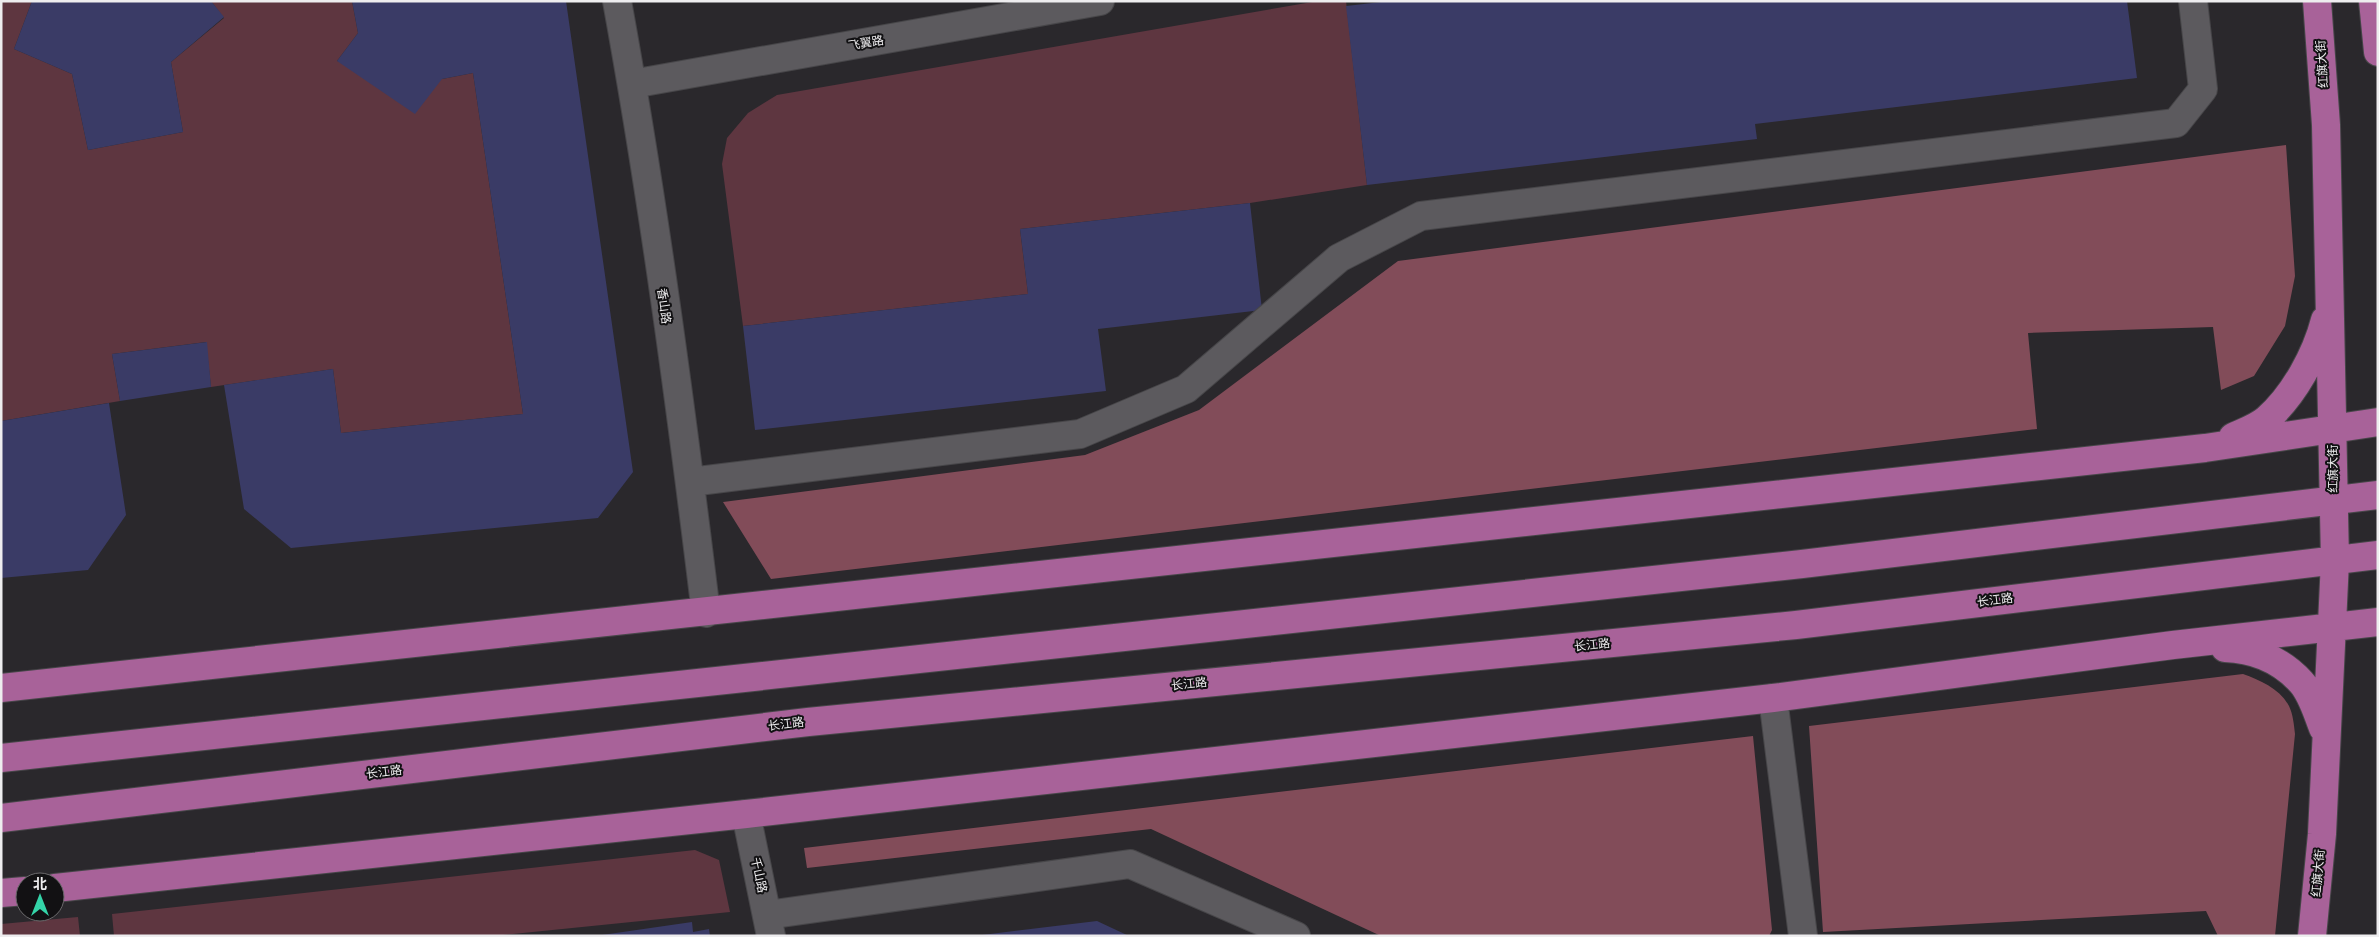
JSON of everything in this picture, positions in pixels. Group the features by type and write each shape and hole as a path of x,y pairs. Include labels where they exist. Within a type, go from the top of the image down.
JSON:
{"main road":[{"name":"红旗大街","path":"2312,936 2322,834 2335,561 2326,125 2317,1"},
{"path":"2373,1 2378,52"},
{"path":"2205,448 2249,430 2266,420 2277,407 2303,372 2314,350 2330,299"},
{"path":"1,688 2205,448 2378,422"},
{"path":"1,758 1792,566 2378,495"},
{"name":"长江路","path":"1,818 808,722 1796,625 2378,555"},
{"path":"65,887 746,814 1773,698 2174,645 2378,622"},
{"path":"2174,645 2254,651 2272,659 2302,683 2312,700 2326,736"},
{"path":"1,893 15,892"}],"street":[{"name":"香山路","path":"617,1 632,84 690,482 706,612"},
{"name":"飞翼路","path":"632,84 1100,1"},
{"path":"690,482 1080,434 1186,389 1339,258 1421,216 2176,123 2203,89 2194,1"},
{"path":"1773,698 1803,936"},
{"name":"千山路","path":"746,814 769,926"},
{"path":"769,926 1130,864 1296,936"}],"shaded area":[{"path":"1,1 32,1 14,49 72,74 88,150 183,132 171,62 224,18 211,1 352,1 358,33 337,61 442,79 473,73 523,414 341,433 333,369 211,387 206,342 112,354 120,401 1,421"},
{"path":"1318,1 1346,1 1367,185 1250,203 1020,229 1028,294 743,326 722,164 727,138 748,113 777,95"},
{"path":"2286,145 2295,276 2285,326 2254,376 2221,390 2213,327 2028,333 2037,429 771,579 723,502 1085,455 1199,410 1398,261"},
{"path":"2243,674 2263,682 2285,700 2290,709 2295,734 2275,936 2218,936 2206,911 1823,932 1809,726"},
{"path":"1753,736 1772,930 1769,936 1381,936 1151,829 807,868 804,848"},
{"path":"695,850 719,860 730,912 493,936 114,936 112,914"},
{"path":"78,917 80,936 1,936 1,924 65,922 65,918"}],"building":[{"path":"32,1 211,1 224,17 171,62 183,132 88,150 72,74 14,49"},
{"path":"352,1 566,1 633,472 598,518 291,548 244,509 224,385 333,369 341,433 523,414 473,73 442,79 415,114 337,61 358,33"},
{"path":"1390,1 2127,1 2137,78 1755,124 1757,139 1367,185 1346,6"},
{"path":"1250,203 1262,310 1098,329 1106,391 755,430 743,326 1028,294 1020,229"},
{"path":"207,342 211,387 120,401 112,354"},
{"path":"109,403 126,515 88,570 1,578 1,421"},
{"path":"1097,921 1129,936 982,936 982,935"},
{"path":"692,922 693,932 709,929 710,936 595,936"}]}
